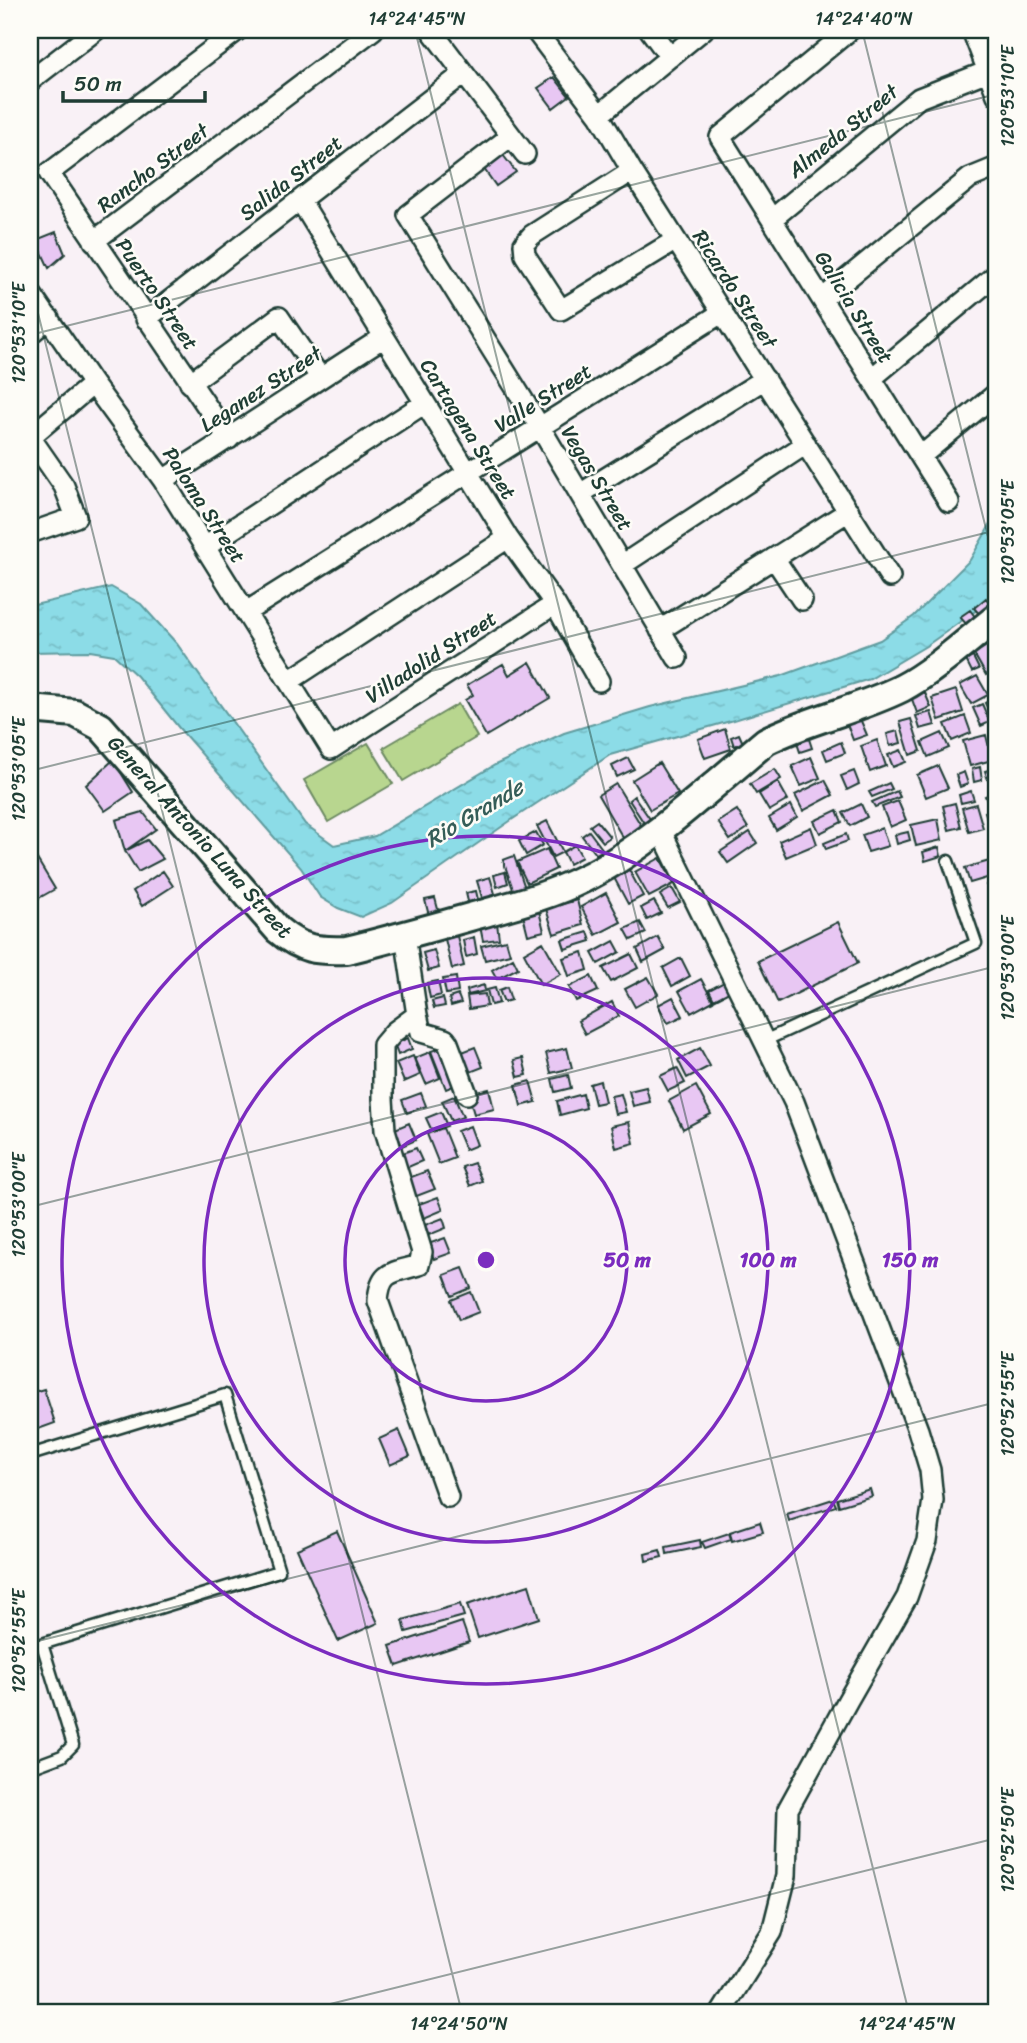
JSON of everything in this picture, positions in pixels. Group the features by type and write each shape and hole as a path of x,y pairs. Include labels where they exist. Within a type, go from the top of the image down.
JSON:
{"main road":[{"name":"General Antonio Luna Street","path":"30,709 75,713 101,727 278,930 293,942 310,949 347,950 559,890 606,867 660,829 766,741 905,687 997,617"}],"street":[{"path":"30,81 96,30"},
{"name":"Puerto Street","path":"229,439 49,173 238,30"},
{"name":"Rancho Street","path":"94,242 373,30"},
{"path":"431,30 525,154"},
{"name":"Ricardo Street","path":"535,30 598,115 890,577"},
{"path":"650,30 670,57"},
{"path":"598,115 703,30"},
{"name":"Galicia Street","path":"850,30 720,137 949,502"},
{"path":"972,30 997,94"},
{"name":"Almeda Street","path":"772,219 919,98 988,71"},
{"name":"Salida Street","path":"146,319 464,74"},
{"name":"Vegas Street","path":"511,136 408,215 540,427 677,658"},
{"path":"822,299 970,178 997,167"},
{"path":"632,171 532,235 524,244 525,255 561,310 676,240"},
{"name":"Cartagena Street","path":"300,200 508,538 555,604 599,681"},
{"path":"872,379 997,274"},
{"name":"Paloma Street","path":"30,292 163,480 331,749"},
{"name":"Valle Street","path":"246,612 723,312"},
{"path":"190,383 279,317 320,377"},
{"path":"30,334 49,318"},
{"name":"Leganez Street","path":"163,480 384,337"},
{"path":"580,494 765,379"},
{"path":"30,533 76,517 64,486 30,437 93,384"},
{"path":"921,456 997,393"},
{"path":"205,547 425,403"},
{"path":"622,565 806,444"},
{"path":"660,630 849,511"},
{"path":"289,681 508,538"},
{"path":"774,558 802,600"},
{"name":"Villadolid Street","path":"331,749 555,604"},
{"path":"660,829 794,1102 913,1417 930,1470 933,1500 927,1541 908,1597 788,1809 786,1877 772,1932 721,2013"},
{"path":"405,935 421,1032 445,1039 448,1043 467,1094"},
{"path":"417,1015 394,1032 383,1045 383,1099 386,1130 422,1259 419,1265 388,1275 379,1284 377,1301 448,1497"}],"lane":[{"path":"765,1041 976,943 948,861"},
{"path":"30,1455 225,1395 279,1571 42,1644 73,1745 62,1756 30,1768"}],"green space":[{"path":"458,704 477,737 403,781 383,748"},
{"path":"368,743 393,784 328,822 304,780"}],"water":[{"name":"Rio Grande","path":"997,513 997,589 981,607 926,646 870,679 610,755 392,903 361,917 320,897 301,868 137,676 114,655 90,651 30,652 30,606 111,587 141,604 177,644 305,824 334,845 375,836 495,765 564,733 650,707 781,676 880,640 914,616 970,560"}],"building":[{"path":"554,77 569,96 553,108 538,88"},
{"path":"503,155 516,172 496,186 484,169"},
{"path":"56,232 65,254 49,268 36,240"},
{"path":"986,598 993,608 982,617 974,608"},
{"path":"970,610 976,618 967,625 960,617"},
{"path":"995,641 997,668 986,675 974,654"},
{"path":"973,657 979,669 972,672 966,660"},
{"path":"530,662 550,698 486,736 465,700 473,695 467,685 503,664 509,675"},
{"path":"977,676 988,695 971,704 960,685"},
{"path":"922,686 931,707 917,713 909,691"},
{"path":"956,690 963,712 939,720 932,698"},
{"path":"997,696 997,723 995,724 985,703"},
{"path":"982,704 990,722 981,726 973,708"},
{"path":"931,712 935,725 920,729 916,716"},
{"path":"858,714 867,735 853,740 845,719"},
{"path":"965,716 971,733 952,741 945,724"},
{"path":"911,719 921,751 910,755 900,722"},
{"path":"725,729 731,749 705,758 698,739"},
{"path":"898,731 901,743 890,746 887,734"},
{"path":"807,733 812,748 800,752 795,737"},
{"path":"942,733 949,748 928,757 922,742"},
{"path":"739,734 743,743 734,746 731,737"},
{"path":"986,735 992,760 970,766 963,741"},
{"path":"877,740 886,766 870,772 861,746"},
{"path":"841,742 845,753 827,760 823,750"},
{"path":"901,750 906,762 893,767 888,755"},
{"path":"811,757 820,778 801,786 792,766"},
{"path":"628,758 634,769 617,777 612,766"},
{"path":"113,760 133,792 105,811 86,785"},
{"path":"659,763 678,794 650,810 632,780"},
{"path":"938,766 948,788 926,797 917,775"},
{"path":"980,767 982,780 974,782 972,769"},
{"path":"996,768 997,777 988,780 985,771"},
{"path":"775,769 781,779 756,794 750,784"},
{"path":"854,771 859,784 847,790 841,776"},
{"path":"964,772 968,784 960,787 956,775"},
{"path":"825,780 833,795 803,811 795,795"},
{"path":"778,782 788,800 769,811 759,794"},
{"path":"889,783 892,789 872,797 869,792"},
{"path":"616,784 642,827 623,838 598,795"},
{"path":"897,791 900,797 875,807 872,802"},
{"path":"971,791 974,800 961,803 959,795"},
{"path":"997,791 997,801 989,805 985,796"},
{"path":"634,796 650,819 644,823 629,800"},
{"path":"898,801 906,820 890,827 882,807"},
{"path":"955,803 961,827 949,830 943,806"},
{"path":"861,804 867,817 850,826 843,813"},
{"path":"976,804 983,828 969,832 962,808"},
{"path":"791,805 797,817 776,830 769,818"},
{"path":"997,808 997,822 989,825 985,812"},
{"path":"737,810 748,828 730,840 718,822"},
{"path":"837,810 842,822 820,833 814,821"},
{"path":"143,812 156,829 125,851 116,820"},
{"path":"938,819 942,840 916,846 911,825"},
{"path":"547,821 563,852 553,857 537,826"},
{"path":"597,821 610,837 603,842 590,826"},
{"path":"811,827 817,844 786,857 779,841"},
{"path":"882,828 888,846 868,852 862,835"},
{"path":"589,831 603,850 596,854 582,836"},
{"path":"536,832 543,845 526,855 519,841"},
{"path":"750,832 757,843 728,863 720,852"},
{"path":"908,832 910,840 897,844 895,835"},
{"path":"846,834 848,841 826,849 824,843"},
{"path":"147,840 163,859 138,872 125,851"},
{"path":"575,845 582,857 569,864 563,852"},
{"path":"939,847 941,856 925,861 923,852"},
{"path":"547,849 556,869 527,883 517,862"},
{"path":"34,854 55,889 39,898 30,882 30,856"},
{"path":"514,856 525,888 514,892 503,860"},
{"path":"660,858 674,884 649,897 635,872"},
{"path":"993,860 997,875 970,883 965,868"},
{"path":"627,866 643,896 628,904 612,874"},
{"path":"163,871 173,886 142,906 133,891"},
{"path":"505,872 508,883 497,887 494,875"},
{"path":"490,877 496,897 483,901 477,881"},
{"path":"997,883 997,892 989,893 987,885"},
{"path":"672,888 680,902 668,908 660,895"},
{"path":"476,891 479,904 469,906 466,893"},
{"path":"606,893 621,922 596,935 581,907"},
{"path":"435,898 439,913 429,916 425,900"},
{"path":"577,900 583,925 554,934 546,909"},
{"path":"654,901 661,913 647,920 641,908"},
{"path":"539,911 544,931 528,935 523,915"},
{"path":"640,922 646,933 631,940 625,929"},
{"path":"838,922 858,963 778,1003 758,961"},
{"path":"497,923 499,939 483,941 480,926"},
{"path":"588,932 591,941 565,949 562,940"},
{"path":"457,936 464,966 452,969 445,939"},
{"path":"474,937 477,954 466,957 463,940"},
{"path":"658,937 665,950 643,962 637,949"},
{"path":"506,940 510,954 485,960 481,946"},
{"path":"614,941 620,952 598,964 592,953"},
{"path":"543,942 561,974 541,985 524,953"},
{"path":"434,950 439,968 428,971 423,953"},
{"path":"583,952 588,970 569,976 563,958"},
{"path":"631,954 638,968 611,982 603,968"},
{"path":"513,958 518,968 497,979 492,970"},
{"path":"681,958 690,976 672,986 663,968"},
{"path":"591,976 598,991 576,1001 569,987"},
{"path":"456,977 458,992 446,994 443,979"},
{"path":"648,977 658,994 635,1007 625,989"},
{"path":"701,979 713,1001 691,1013 679,991"},
{"path":"438,981 441,995 430,998 427,983"},
{"path":"724,982 729,992 714,1000 709,990"},
{"path":"484,985 485,991 468,995 467,990"},
{"path":"507,987 511,1000 504,1002 499,990"},
{"path":"495,988 499,1003 491,1005 487,990"},
{"path":"485,994 487,1006 469,1009 467,996"},
{"path":"458,995 461,1003 451,1006 449,998"},
{"path":"673,997 683,1016 668,1023 658,1005"},
{"path":"443,998 445,1006 434,1008 432,1001"},
{"path":"612,1002 619,1016 585,1034 578,1021"},
{"path":"408,1038 412,1049 398,1055 394,1044"},
{"path":"443,1047 458,1084 446,1089 431,1051"},
{"path":"475,1047 483,1067 465,1074 457,1054"},
{"path":"567,1048 572,1068 551,1073 546,1053"},
{"path":"700,1048 710,1066 687,1078 678,1060"},
{"path":"430,1052 440,1078 426,1084 415,1058"},
{"path":"413,1056 420,1075 404,1082 396,1063"},
{"path":"523,1058 527,1075 518,1077 514,1060"},
{"path":"677,1068 685,1083 668,1091 660,1076"},
{"path":"568,1075 571,1088 555,1092 552,1079"},
{"path":"530,1081 536,1102 521,1106 516,1085"},
{"path":"600,1081 605,1102 595,1104 590,1084"},
{"path":"696,1086 711,1114 683,1129 669,1101"},
{"path":"646,1087 650,1102 633,1106 629,1091"},
{"path":"489,1089 494,1109 474,1114 468,1094"},
{"path":"421,1093 426,1106 407,1113 402,1100"},
{"path":"583,1094 586,1108 560,1115 557,1101"},
{"path":"621,1094 626,1112 615,1114 611,1096"},
{"path":"454,1096 463,1117 451,1121 442,1101"},
{"path":"441,1112 447,1126 432,1131 426,1118"},
{"path":"629,1122 634,1143 616,1148 611,1126"},
{"path":"409,1123 416,1140 402,1146 395,1129"},
{"path":"470,1126 477,1145 465,1150 457,1131"},
{"path":"443,1128 455,1158 439,1164 427,1134"},
{"path":"416,1148 422,1161 406,1168 400,1154"},
{"path":"474,1163 482,1181 470,1186 462,1167"},
{"path":"427,1171 435,1189 414,1197 406,1179"},
{"path":"438,1197 443,1210 424,1218 419,1204"},
{"path":"443,1218 446,1228 429,1235 425,1225"},
{"path":"445,1238 451,1253 434,1259 428,1244"},
{"path":"463,1268 471,1288 452,1296 444,1275"},
{"path":"471,1292 479,1312 459,1320 451,1300"},
{"path":"44,1389 55,1423 30,1432 30,1393"},
{"path":"399,1430 410,1456 390,1465 379,1439"},
{"path":"870,1489 872,1496 839,1506 837,1499"},
{"path":"833,1499 836,1506 789,1521 787,1514"},
{"path":"760,1522 763,1532 732,1541 730,1532"},
{"path":"337,1531 378,1623 338,1641 297,1549"},
{"path":"729,1533 731,1539 705,1548 702,1542"},
{"path":"700,1540 701,1547 667,1554 666,1547"},
{"path":"660,1550 662,1557 646,1561 645,1554"},
{"path":"529,1585 539,1618 478,1638 467,1605"},
{"path":"460,1604 464,1616 406,1632 403,1620"},
{"path":"462,1622 469,1642 397,1666 390,1646"}]}
